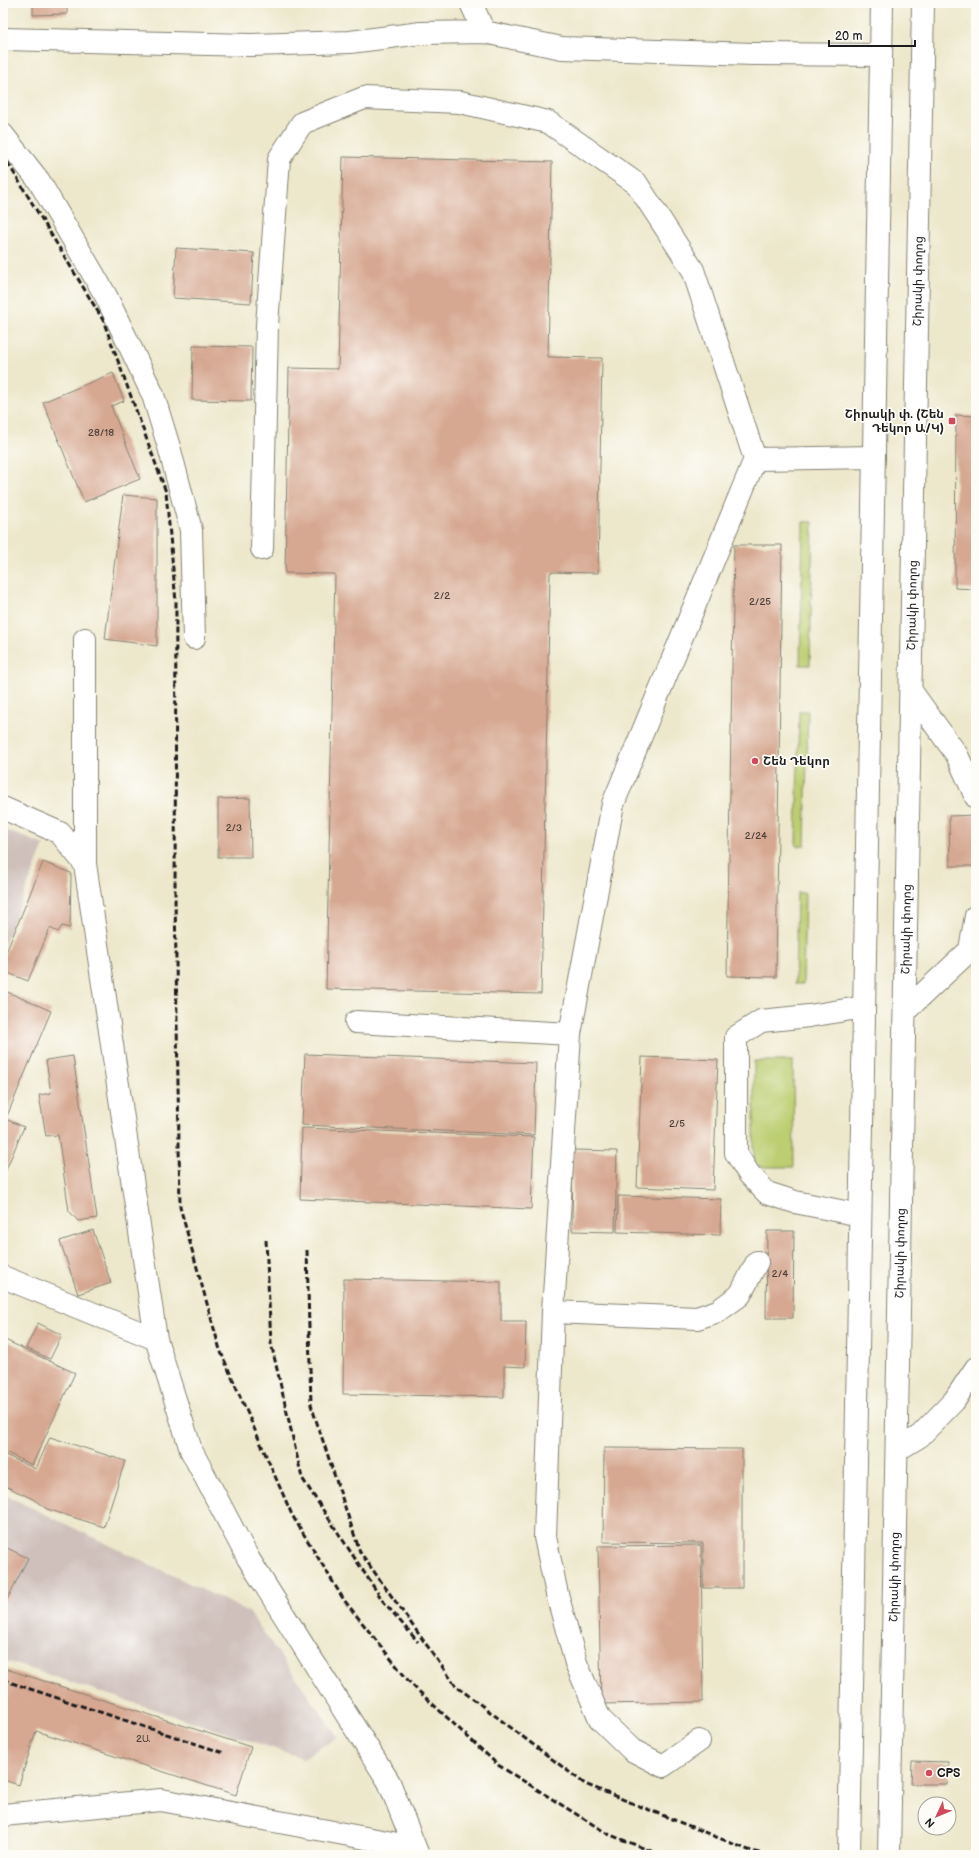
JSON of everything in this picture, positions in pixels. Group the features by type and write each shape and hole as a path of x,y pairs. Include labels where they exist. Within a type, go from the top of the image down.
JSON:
{"main road":[{"path":"471,3 484,32"},
{"path":"849,1855 882,3"},
{"name":"Շիրակի փողոց","path":"889,1855 923,3"},
{"path":"3,39 250,45 350,42 421,33 484,32 562,48 754,54 881,54"},
{"path":"262,549 267,325 279,159 302,122 364,98 460,102 548,122 636,184 692,270 756,459 613,804 570,1034 553,1312 545,1537 557,1594 576,1663 600,1719 632,1750 663,1766 699,1741"},
{"path":"3,135 39,181 102,289 153,396 169,447 191,530 194,638"},
{"path":"756,459 874,457"},
{"path":"86,639 85,864 156,1339 192,1450 248,1558 389,1782 416,1851"},
{"path":"911,691 957,755 976,797"},
{"path":"3,808 60,833 85,864"},
{"path":"905,1011 970,950 976,916"},
{"path":"860,1215 795,1202 767,1193 749,1174 736,1153 736,1037 761,1021 809,1016 864,1007"},
{"path":"356,1022 570,1034"},
{"path":"553,1312 697,1318 718,1311 740,1295 756,1262"},
{"path":"3,1277 156,1339"},
{"path":"897,1450 920,1436 954,1401 976,1368"},
{"path":"3,1815 161,1800 416,1851"}],"shaded area":[{"path":"3,829 44,845 3,947"},
{"path":"3,1494 249,1612 338,1737 303,1758 3,1660"}],"green space":[{"path":"803,522 813,522 810,665 800,665"},
{"path":"799,711 808,711 805,846 796,846"},
{"path":"797,893 805,893 803,984 795,984"},
{"path":"754,1061 793,1061 794,1167 754,1167"}],"building":[{"path":"33,3 67,3 67,14 33,15"},
{"path":"343,157 552,162 548,357 602,358 598,573 550,572 541,994 326,989 335,574 285,573 289,368 338,369"},
{"path":"176,248 254,253 251,303 173,298"},
{"path":"193,346 252,347 251,401 192,400"},
{"path":"113,373 124,401 111,406 140,479 84,502 43,402"},
{"path":"956,415 976,416 976,589 955,588"},
{"path":"123,495 157,498 157,646 105,639"},
{"name":"Շեն Դեկոր","path":"734,545 782,545 776,977 727,976"},
{"path":"250,798 251,857 218,857 218,799"},
{"path":"976,815 976,866 950,866 949,816"},
{"path":"43,862 71,873 70,928 62,926 58,932 50,928 28,981 3,971 3,960"},
{"path":"3,990 51,1011 7,1116 3,1115"},
{"path":"305,1054 536,1063 534,1135 302,1125"},
{"path":"73,1056 97,1218 78,1221 69,1211 58,1135 46,1136 39,1095 51,1093 46,1060"},
{"path":"642,1057 718,1060 713,1190 637,1187"},
{"path":"3,1118 24,1127 3,1177"},
{"path":"302,1128 534,1137 531,1209 300,1199"},
{"path":"573,1150 617,1151 615,1232 572,1231"},
{"path":"618,1196 721,1199 720,1235 617,1232"},
{"path":"93,1230 111,1283 78,1294 60,1241"},
{"path":"767,1231 794,1231 793,1318 766,1318"},
{"path":"344,1279 501,1282 501,1321 526,1321 525,1367 504,1366 504,1397 343,1394"},
{"path":"38,1323 62,1335 50,1359 26,1348"},
{"path":"3,1339 75,1373 32,1465 3,1451"},
{"path":"50,1437 125,1461 104,1527 47,1509 33,1499 3,1485 3,1454 36,1469"},
{"path":"604,1448 742,1449 742,1588 703,1588 703,1543 603,1542"},
{"path":"701,1545 703,1702 601,1704 598,1546"},
{"path":"3,1546 28,1558 3,1608"},
{"path":"3,1668 251,1747 236,1795 36,1731 19,1785 3,1780"},
{"name":"CPS","path":"912,1761 948,1762 947,1784 911,1784"}],"railway":[{"path":"3,155 103,320 166,492 176,602 175,898 180,1207 220,1350 292,1515 344,1600 411,1684 498,1765 608,1834 661,1855"},
{"path":"266,1240 271,1343 302,1478 383,1601 418,1642"},
{"path":"307,1250 311,1405 360,1552 456,1686 585,1784 751,1851 767,1855"},
{"path":"3,1680 224,1753"}],"place":[{"name":"Շիրակի փ. (Շեն Դեկոր Ա/Կ)","path":"952,421"},
{"name":"Շեն Դեկոր","path":"755,761"},
{"name":"CPS","path":"929,1773"}]}
